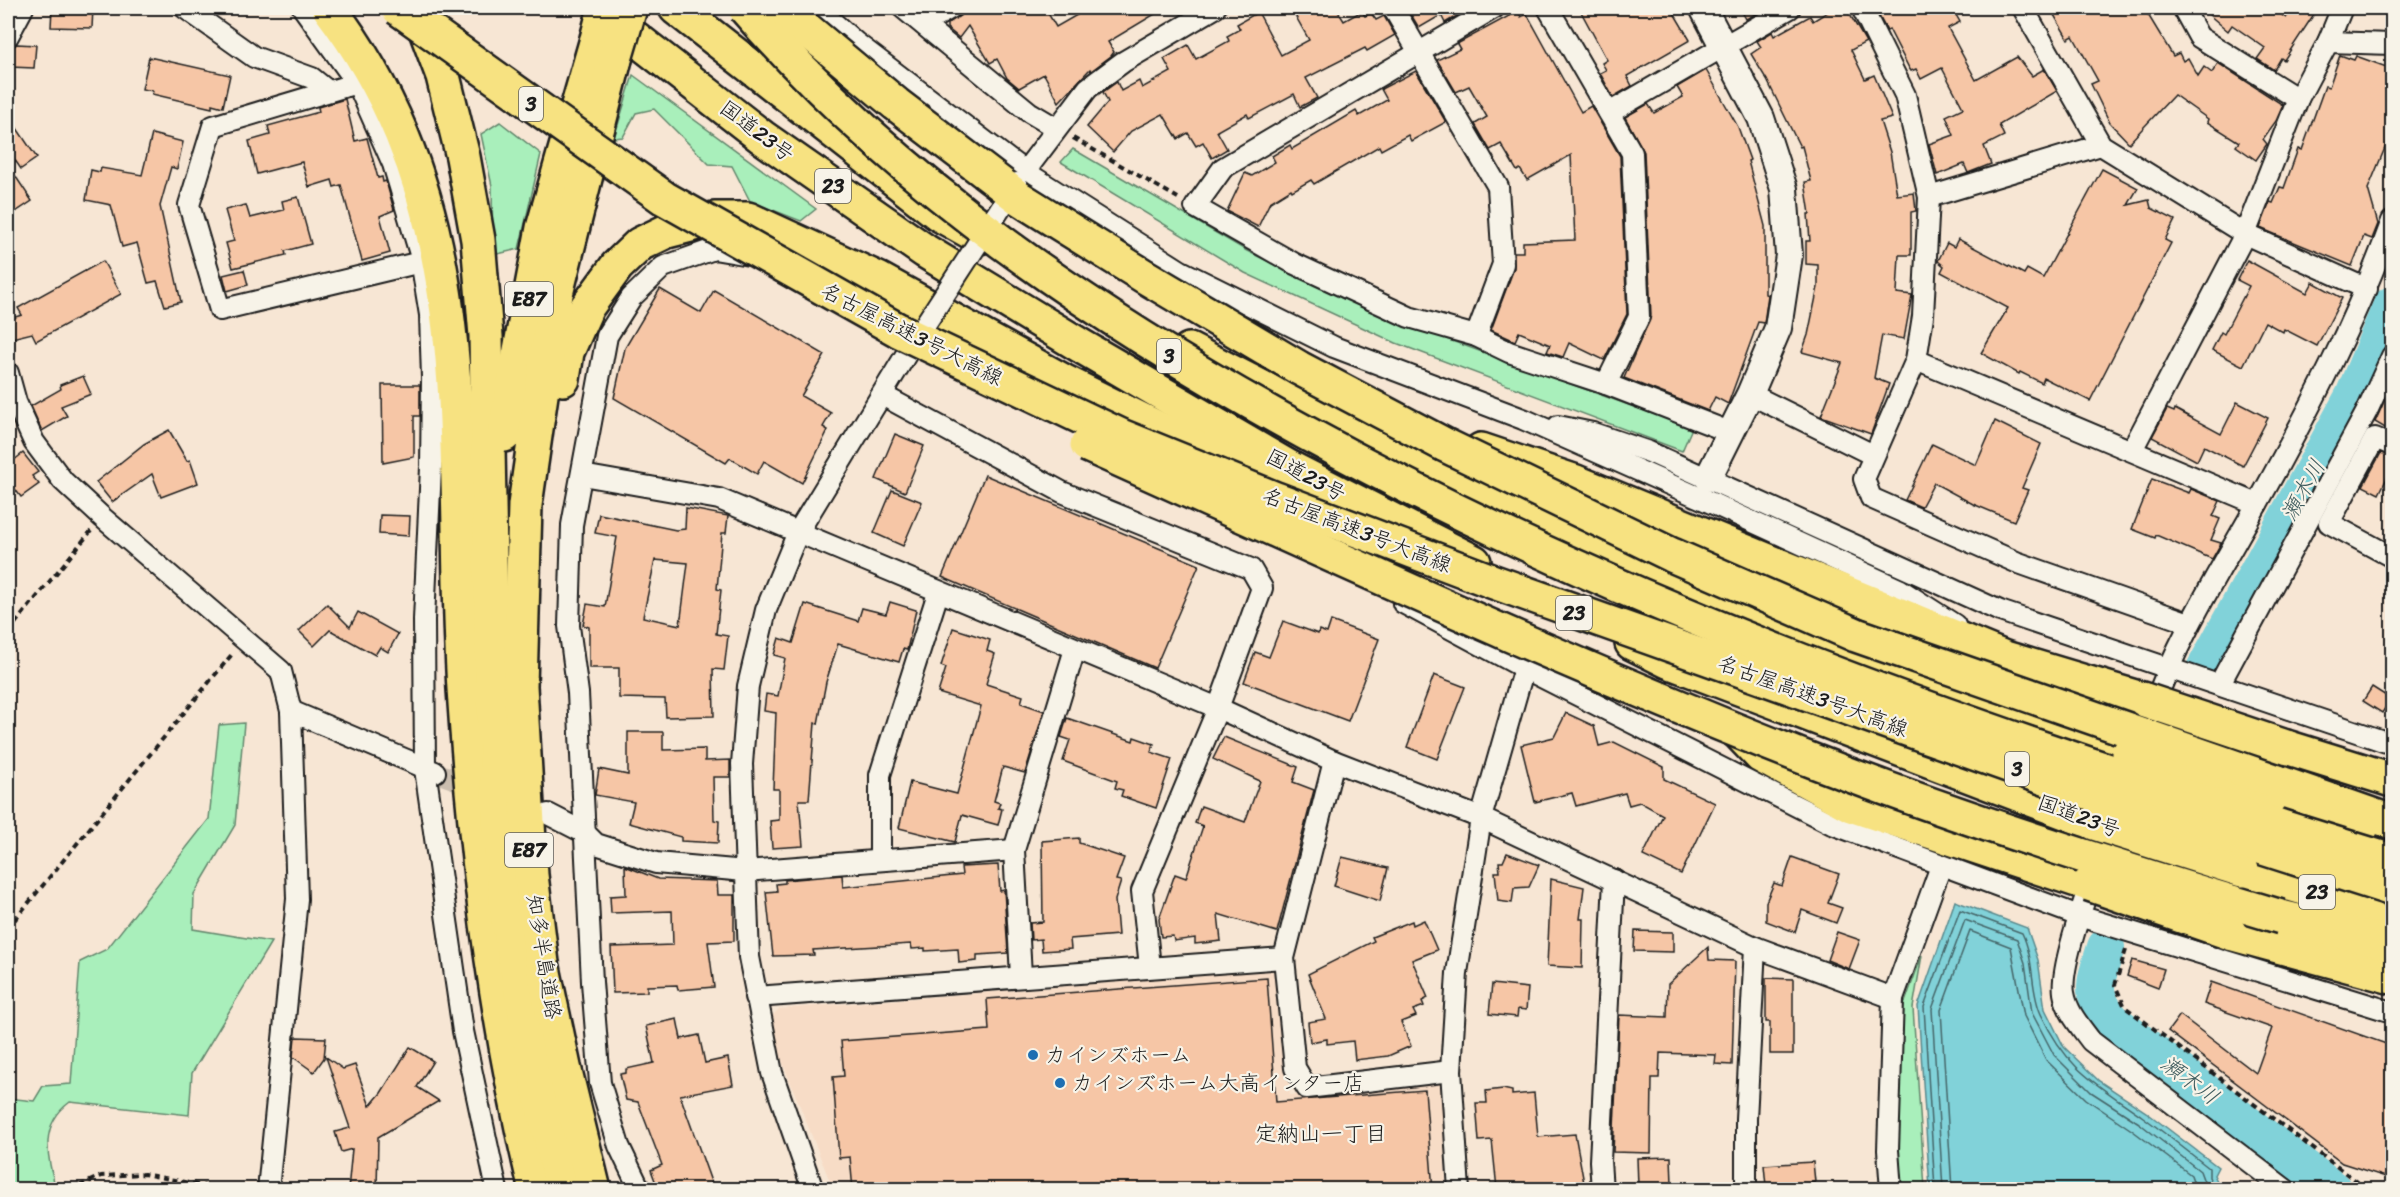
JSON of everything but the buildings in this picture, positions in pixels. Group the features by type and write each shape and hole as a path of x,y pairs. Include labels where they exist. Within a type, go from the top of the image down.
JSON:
{"highway":[{"path":"329,8 384,95 407,146 428,207 443,274 452,347 465,706 475,837 488,941 513,1082 536,1190"},
{"name":"名古屋高速3号大高線","path":"398,8 664,198 909,335 1060,409 1276,499 1494,582 2053,782 2392,889"},
{"path":"418,8 443,76 463,157 478,240 486,346 491,565"},
{"name":"国道23号","path":"597,8 762,137 926,251 1081,346 1290,468 1668,661 2094,823 2392,914"},
{"path":"605,8 606,49"},
{"path":"606,49 630,8"},
{"name":"23","path":"676,8 939,214 1115,312 1455,487 1802,632 2129,753 2272,790 2392,836"},
{"name":"名古屋高速3号大高線","path":"745,8 838,103 898,158 991,236 1079,299 1187,366 1399,484 1660,605 1788,657 2065,757 2392,861"},
{"path":"781,8 896,104 1019,198 1144,276 1299,368 1445,445 1672,555 1856,635 2272,790 2392,822"},
{"name":"E87","path":"491,565 500,459 543,228 606,49"},
{"name":"E87","path":"525,505 556,294 606,49"},
{"path":"664,198 710,239 909,354 1051,429 1390,581 1814,761 2051,846 2281,918 2392,944"},
{"path":"525,505 556,433 567,352 587,307 617,266 640,244 668,231 714,219 748,219 790,236 878,279 1063,381 1242,470 1290,468"},
{"path":"1115,312 1260,375 1576,482 2005,658 2145,700 2392,780"},
{"name":"知多半島道路","path":"525,505 520,686 531,874 547,986 594,1190"},
{"name":"知多半島道路","path":"491,565 494,745 507,908 538,1087 563,1190"},
{"path":"1668,661 1761,756 1851,805 2230,933 2392,977"},
{"path":"465,706 455,747 458,848 466,934 487,1051 519,1190"}],"street":[{"path":"8,36 23,8"},
{"path":"185,8 254,57 312,78 328,91"},
{"path":"303,8 357,83 393,164 421,262 430,315 431,467 424,620 431,771 463,1031 497,1190"},
{"path":"817,8 855,42 1022,175 1191,276 1334,347 1523,419 1899,589 2005,658"},
{"path":"903,8 1029,112 1056,128"},
{"path":"924,24 951,8"},
{"path":"813,1190 772,1073 755,997 749,957 742,764 748,686 766,610 798,532 923,328 1022,175 1056,128 1088,88 1123,62 1215,8"},
{"path":"1393,8 1498,187 1503,264 1476,336"},
{"path":"1494,8 1223,168 1195,207 1295,264 1409,317 1476,336 1509,352 1606,384 1732,433"},
{"path":"1548,8 1632,153 1639,317 1606,384"},
{"path":"1703,8 1725,45 1761,118 1785,189 1789,255 1778,328 1732,433 1708,478"},
{"path":"1609,113 1790,8"},
{"path":"1862,8 1905,95 1929,197 1923,316 1916,360 1864,479 1871,498 2016,562 2189,623"},
{"path":"2023,8 2101,145 2245,234 2367,289"},
{"path":"2183,8 2199,37 2298,99"},
{"path":"2132,450 2245,234 2298,99 2343,8"},
{"path":"2328,42 2392,44"},
{"path":"357,83 213,126 189,205 220,310 421,262"},
{"path":"1929,197 2101,145"},
{"path":"2286,1190 2091,1041 2072,1016 2064,992 2079,916 2166,668 2189,623 2304,421 2367,289 2392,221"},
{"path":"640,1190 620,1146 600,1083 592,982 578,693 569,626 572,525 607,336 631,298 663,267 714,249 765,257 923,328 1116,426 1380,591 1524,668 1832,824 2079,916 2392,1012"},
{"path":"2219,686 2367,411 2392,356"},
{"path":"1916,360 2257,504"},
{"path":"8,374 16,402 34,442 63,481 281,671 291,711 297,899 268,1190"},
{"path":"1750,394 1873,455"},
{"path":"882,395 1062,492 1251,569 1262,588 1218,708 1142,891 1150,967"},
{"path":"1523,419 1593,433 1649,452 2000,610 2392,744"},
{"path":"2392,445 2375,438 2329,523 2392,557"},
{"path":"582,475 719,499 938,593 1218,708 1334,761 1481,818 1755,947 1893,998"},
{"path":"880,859 880,775 938,593"},
{"path":"1021,976 1014,850 1075,649"},
{"path":"1459,1190 1451,1071 1457,973 1481,818 1524,668"},
{"path":"291,711 431,771"},
{"path":"1334,761 1284,958 1294,1068 1307,1088 1451,1071"},
{"path":"548,814 585,833 596,844 656,863 745,871 1014,850"},
{"path":"1891,1190 1888,1150 1893,998 1941,866"},
{"path":"1602,1190 1600,1161 1614,880"},
{"path":"1746,1190 1746,1119 1755,947"},
{"path":"755,997 1284,958"}],"path":[{"path":"1056,128 1195,207"},
{"path":"8,632 103,518"},
{"path":"8,928 245,638"},
{"path":"2132,933 2115,985 2125,1007 2368,1190"},
{"path":"70,1190 101,1176 144,1174 225,1190"}],"shaded area":[{"name":"カインズホーム","path":"1271,970 1278,976 1290,1095 1441,1083 1446,1189 833,1189 768,1026 771,1017 779,1009"}],"green space":[{"path":"633,75 816,209 801,221 750,201 732,166 709,164 654,109 636,113 623,137 614,138"},
{"path":"500,122 541,154 519,249 493,255 492,186 481,134"},
{"path":"1073,149 1247,251 1372,312 1692,428 1682,451 1396,343 1245,273 1061,162"},
{"path":"244,723 235,825 194,894 193,929 271,942 192,1073 189,1115 70,1102 53,1121 48,1142 50,1165 56,1189 8,1189 8,1098 34,1101 43,1086 71,1084 80,962 107,949 209,819 219,725"},
{"path":"1922,955 1913,1008 1925,1189 1900,1190 1897,1149 1904,1005"}],"water":[{"path":"1955,901 2027,928 2038,960 2045,1009 2064,1047 2099,1081 2146,1112 2218,1167 2214,1175 2221,1189 1930,1189 1918,1006"}],"waterway":[{"name":"瀬木川","path":"2204,671 2354,396 2392,305"},
{"name":"瀬木川","path":"2106,947 2096,986 2100,1003 2113,1022 2333,1190"}],"tunnel":[{"path":"437,773 478,788"}],"place":[{"name":"カインズホーム","path":"1033,1055"},
{"name":"カインズホーム大高インター店","path":"1060,1083"}],"district":[{"name":"定納山一丁目","path":"1321,1133"}]}
